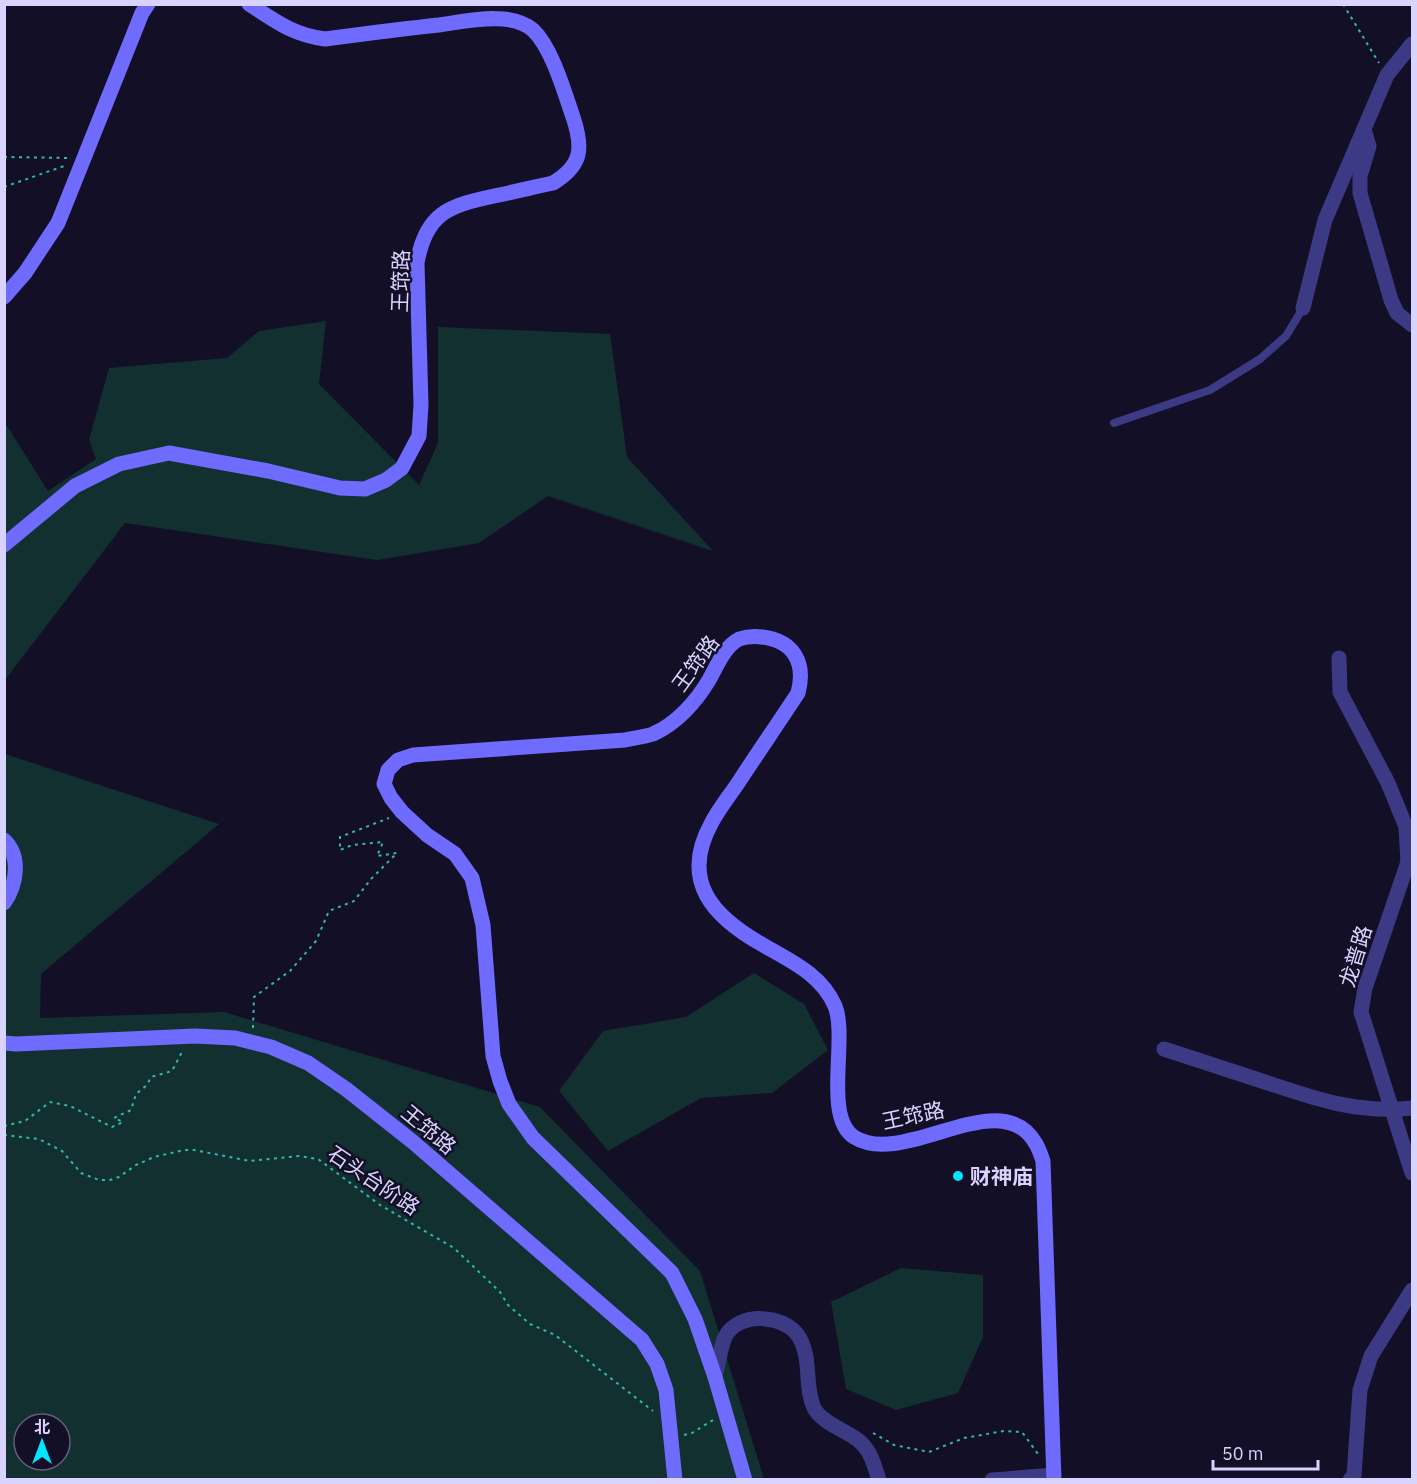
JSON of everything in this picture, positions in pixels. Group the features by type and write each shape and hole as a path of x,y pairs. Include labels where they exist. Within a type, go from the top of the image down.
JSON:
{"main road":[{"path":"4,297 26,273 58,223 142,13 148,4"},
{"name":"王筇路","path":"4,545 75,486 119,464 169,453 268,471 339,488 366,489 386,480 402,468 419,436 422,405 417,263 421,243 431,225 444,212 462,203 554,183 566,176 574,167 579,154 578,135 563,89 544,45 532,29 518,22 486,19 325,39 306,36 285,28 249,4"},
{"name":"王筇路","path":"745,1479 722,1399 695,1319 672,1273 533,1138 509,1104 500,1082 494,1056 483,925 472,878 455,854 427,835 402,812 384,784 388,770 398,760 413,755 626,740 652,734 672,722 690,707 725,651 739,639 757,636 774,639 789,647 799,663 802,679 798,693 711,822 702,847 699,873 705,896 721,917 744,934 802,967 824,987 836,1007 839,1031 837,1096 840,1118 851,1136 866,1143 891,1146 978,1122 1002,1120 1022,1128 1036,1143 1042,1161 1051,1477"},
{"path":"4,840 13,853 15,883 4,903"},
{"name":"王筇路","path":"4,1043 190,1036 235,1038 271,1047 308,1063 346,1089 413,1142 642,1340 657,1364 666,1390 675,1479"}],"street":[{"path":"1303,308 1325,220 1387,75 1413,44"},
{"path":"1364,129 1369,146 1360,176 1360,192 1391,300 1397,313 1413,325"},
{"path":"1339,658 1340,692 1388,783 1406,827 1410,859"},
{"name":"龙普路","path":"1410,859 1365,988 1361,1012 1391,1111 1413,1173"},
{"path":"1164,1049 1318,1101 1391,1111 1413,1108"},
{"path":"1350,1479 1354,1475 1360,1390 1371,1356 1413,1290"},
{"path":"715,1377 726,1336 739,1323 760,1318 779,1321 798,1335 806,1354 815,1410 837,1428 859,1441 870,1453 879,1479"},
{"path":"992,1479 1051,1477"}],"lane":[{"path":"1114,423 1210,390 1260,359 1286,336 1303,308"}],"path":[{"path":"1343,4 1387,75"},
{"path":"4,157 84,159"},
{"path":"4,187 84,159"},
{"path":"243,1026 254,1028 254,997 290,971 316,941 329,911 354,901 371,879 397,853 377,856 383,842 352,845 340,850 340,837 402,812"},
{"path":"4,1126 26,1121 50,1102 70,1106 112,1127 123,1122 114,1118 131,1110 135,1094 147,1084 151,1077 172,1071 190,1036"},
{"name":"石头台阶路","path":"4,1135 39,1139 62,1151 81,1173 99,1180 119,1177 154,1157 184,1150 250,1161 299,1156 318,1159 380,1205 454,1248 500,1292 508,1305 530,1324 555,1335 617,1382 660,1417 663,1431 670,1434"},
{"path":"670,1434 692,1433 712,1422 718,1414 722,1399"},
{"path":"870,1431 894,1445 928,1452 964,1438 1004,1431 1022,1432 1051,1477"}],"green space":[{"path":"326,321 319,384 419,485 438,443 438,327 610,334 627,457 713,551 548,496 479,543 377,560 125,523 5,680 4,421 48,491 96,459 89,440 109,368 227,358 259,331"},
{"path":"5,754 219,824 41,974 40,1018 224,1012 540,1107 700,1271 764,1479 5,1480"},
{"path":"754,973 804,1004 828,1050 772,1093 701,1098 608,1151 559,1091 603,1031 686,1017"},
{"path":"901,1268 983,1275 983,1337 958,1393 896,1410 846,1389 831,1302"}],"place":[{"name":"财神庙","path":"958,1176"}]}
